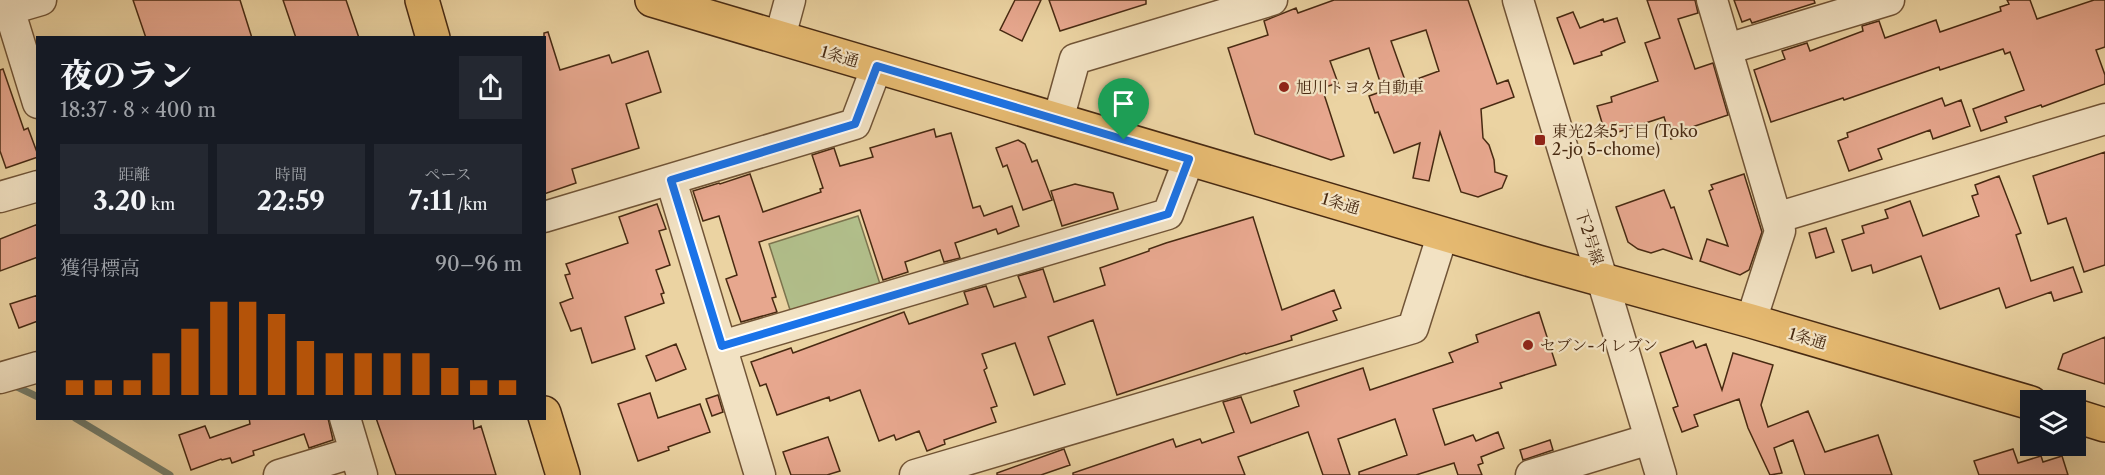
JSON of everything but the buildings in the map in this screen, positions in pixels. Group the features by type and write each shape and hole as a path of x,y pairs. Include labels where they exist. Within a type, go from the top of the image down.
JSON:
{"main road":[{"path":"422,0 432,36"},
{"name":"1条通","path":"652,0 1604,281 1751,321 2020,400"},
{"path":"2086,419 2105,425"},
{"path":"546,420 563,475"}],"street":[{"path":"36,98 4,11 40,0"},
{"path":"780,37 790,0"},
{"path":"1058,120 1075,59 1272,0"},
{"name":"下2号線","path":"1518,0 1661,475"},
{"path":"1712,0 1779,231 1751,321"},
{"path":"1727,49 1889,0"},
{"path":"546,216 855,124 877,66"},
{"path":"1776,218 2105,119"},
{"path":"722,346 1168,214 1189,159"},
{"path":"671,180 760,475"},
{"path":"0,197 36,187"},
{"path":"915,475 1413,328 1443,233"},
{"path":"279,475 359,464 346,420"},
{"path":"1531,475 1650,439"}],"green space":[{"path":"858,216 880,284 791,313 769,244"}],"waterway":[{"path":"13,385 36,396"},
{"path":"78,420 170,475"}],"place":[{"name":"旭川トヨタ自動車","path":"1284,87"},
{"name":"東光2条5丁目 (Toko 2-jo 5-chome)","path":"1540,140"},
{"name":"セブン-イレブン","path":"1528,345"}],"route":[{"path":"877,66 1124,140 1189,159 1168,214 722,346 671,180 855,124 877,66"}]}
